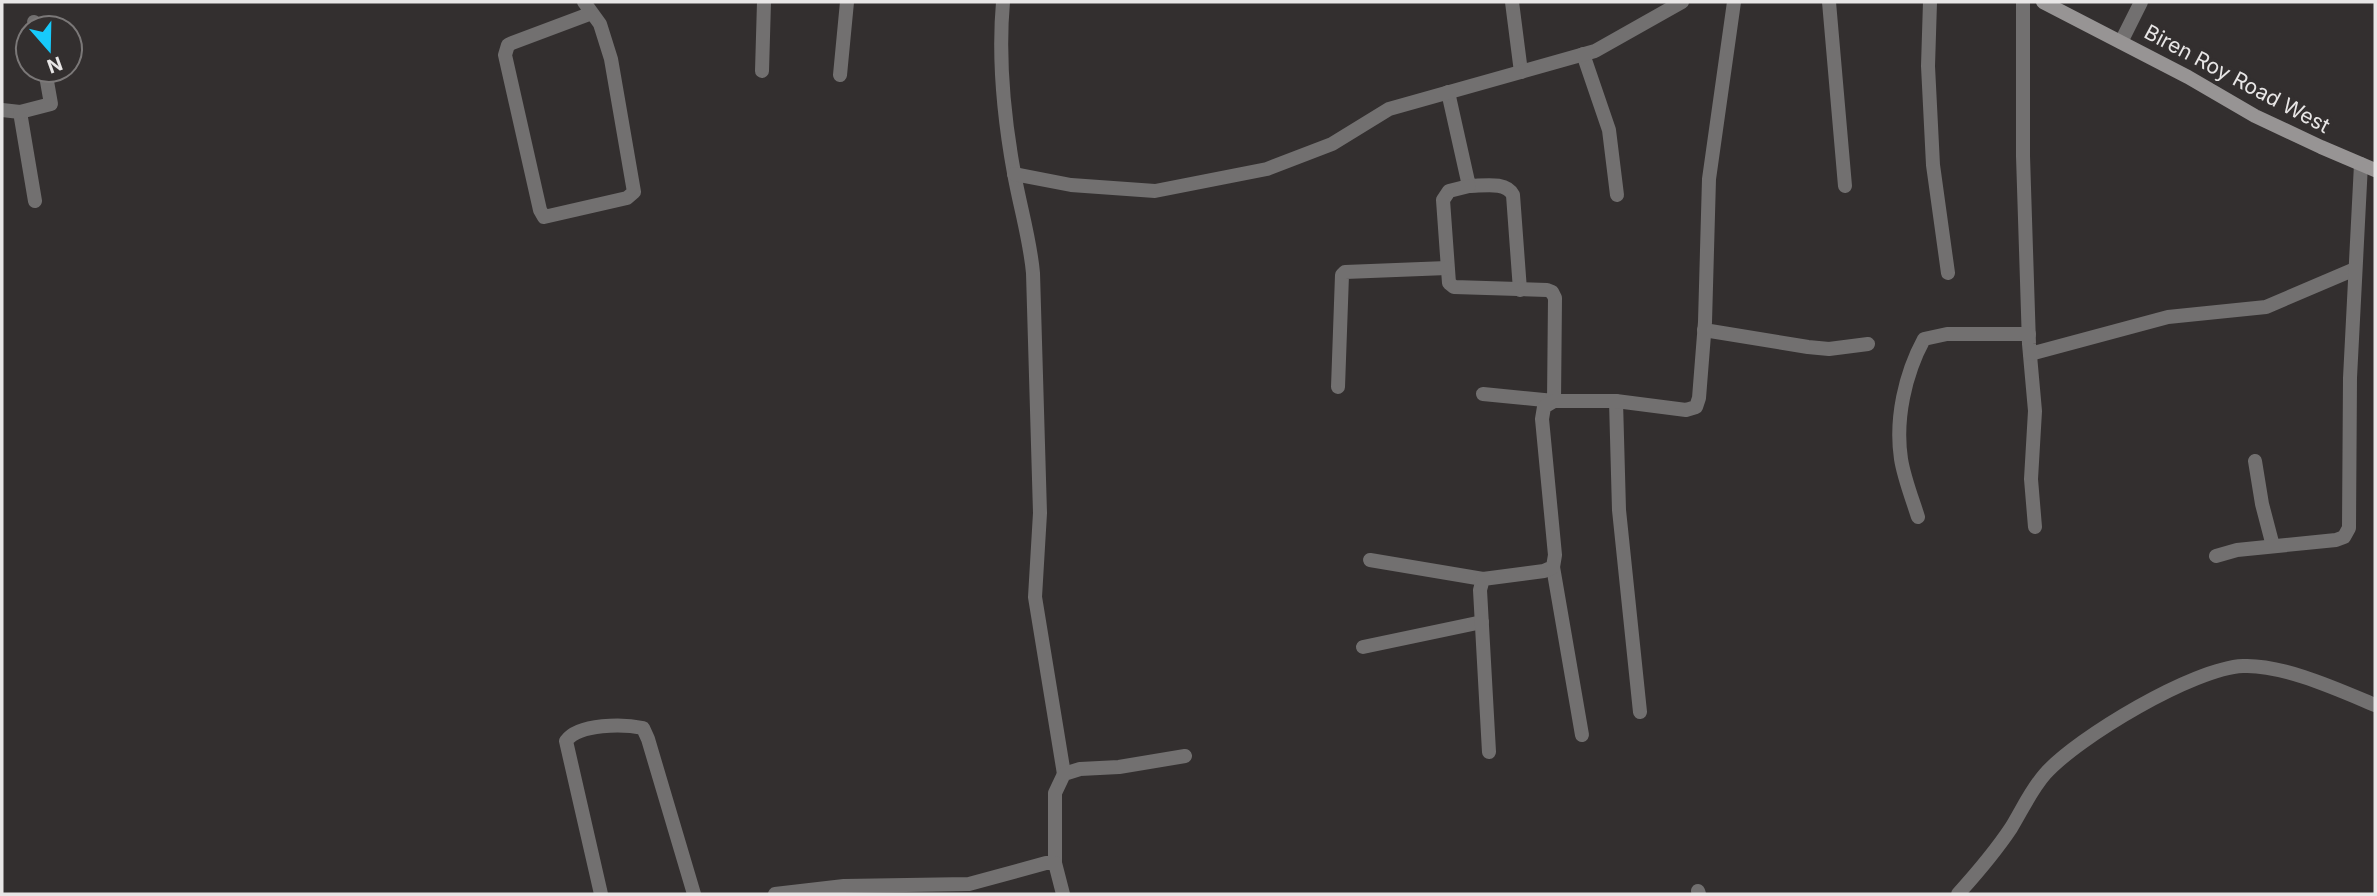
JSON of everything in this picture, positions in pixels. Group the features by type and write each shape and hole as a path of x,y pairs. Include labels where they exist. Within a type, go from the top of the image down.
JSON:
{"main road":[{"name":"Biren Roy Road West","path":"2043,2 2255,116 2375,170"}],"street":[{"path":"762,71 764,2"},
{"path":"840,75 847,2"},
{"path":"1003,2 1004,103 1033,274 1040,513 1035,597 1064,774 1055,793 1055,863 1063,894"},
{"path":"1511,2 1521,72"},
{"path":"1014,173 1071,185 1148,191 1171,189 1267,169 1332,144 1389,109 1583,54 1612,42 1682,2"},
{"path":"1483,394 1554,401 1616,401 1686,410 1696,407 1704,330 1709,179 1734,2"},
{"path":"1829,2 1845,186"},
{"path":"1930,2 1928,65 1933,165 1948,273"},
{"path":"2023,2 2022,129 2029,334 2035,411 2031,472 2035,527"},
{"path":"2121,42 2141,2"},
{"path":"588,8 600,24 611,58 634,192 627,198 544,217 537,197 505,55 506,49 512,43 588,8"},
{"path":"1583,54 1609,130 1617,195"},
{"path":"2,110 20,112 46,107 51,104 47,84"},
{"path":"1448,92 1469,186"},
{"path":"20,112 35,201"},
{"path":"2216,556 2237,550 2336,540 2344,537 2349,528 2350,378 2361,164"},
{"path":"1520,290 1513,195 1510,189 1504,186 1469,186 1449,191 1443,200 1449,283 1454,287 1552,292 1555,298 1554,401"},
{"path":"1338,387 1342,275 1345,272 1447,268"},
{"path":"2030,354 2168,317 2266,307 2355,269"},
{"path":"1704,330 1829,349 1868,344"},
{"path":"1917,517 1901,459 1901,416 1903,395 1924,339 1947,334 2029,334"},
{"path":"1554,401 1544,407 1542,419 1555,555 1553,567 1582,735"},
{"path":"1616,401 1619,510 1640,712"},
{"path":"2255,461 2273,546"},
{"path":"1370,560 1483,579 1544,571 1553,567"},
{"path":"1483,579 1480,590 1489,752"},
{"path":"1363,647 1482,622"},
{"path":"1958,894 1996,848 2045,774 2069,753 2138,705 2221,669 2244,666 2268,668 2322,683 2375,705"},
{"path":"601,894 566,741 571,734 584,729 628,725 643,728 648,738 694,894"},
{"path":"1064,774 1080,769 1119,767 1185,756"},
{"path":"775,894 844,886 969,884 1046,863 1055,863"}]}
